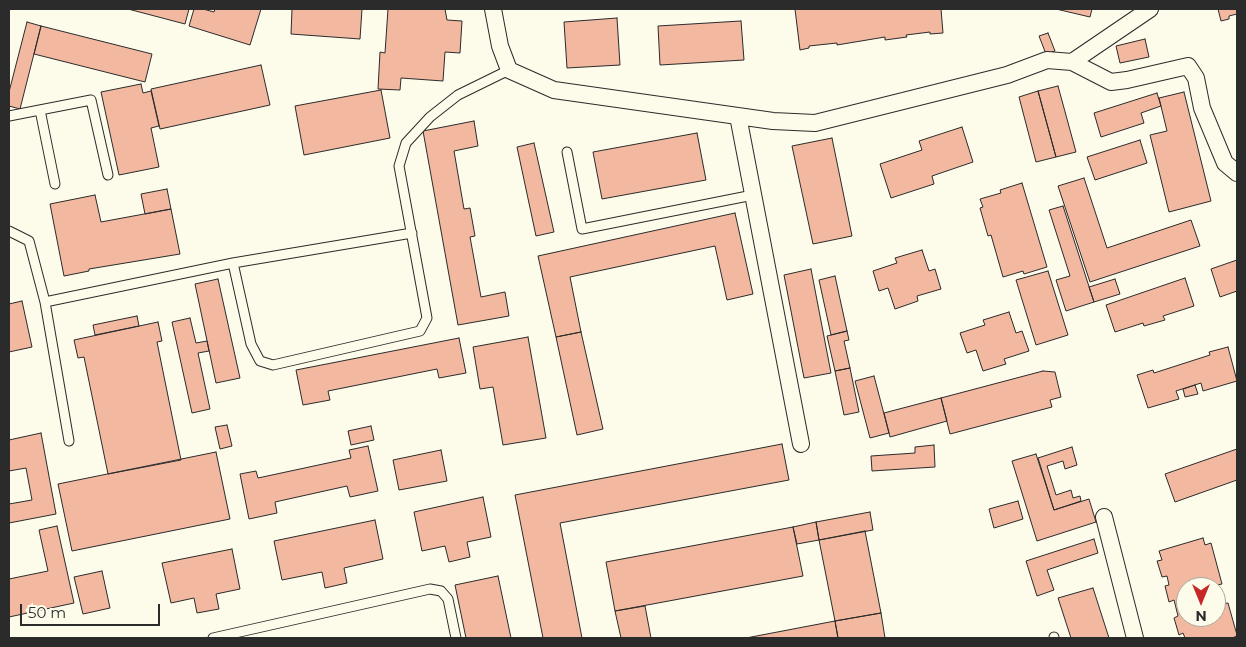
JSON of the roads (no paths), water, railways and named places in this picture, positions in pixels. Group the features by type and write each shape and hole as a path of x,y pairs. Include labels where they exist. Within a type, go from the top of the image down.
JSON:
{"street":[{"path":"493,9 500,46 509,70 554,90 773,121 815,123 1007,75 1047,60 1072,62 1111,82 1188,66 1196,78 1202,108 1225,163 1237,173"},
{"path":"1072,62 1150,9"},
{"path":"738,116 801,444"},
{"path":"1104,517 1135,638"}],"lane":[{"path":"233,264 251,344 260,361 273,365 420,331 427,318 399,166 406,144 430,117 458,96 509,70"},
{"path":"9,116 91,100 108,175"},
{"path":"40,110 55,184"},
{"path":"567,152 582,229 754,195"},
{"path":"9,231 29,241 45,302 69,441"},
{"path":"45,302 233,264 412,233"},
{"path":"213,638 246,635 430,589 441,591 448,600 456,638"}]}
